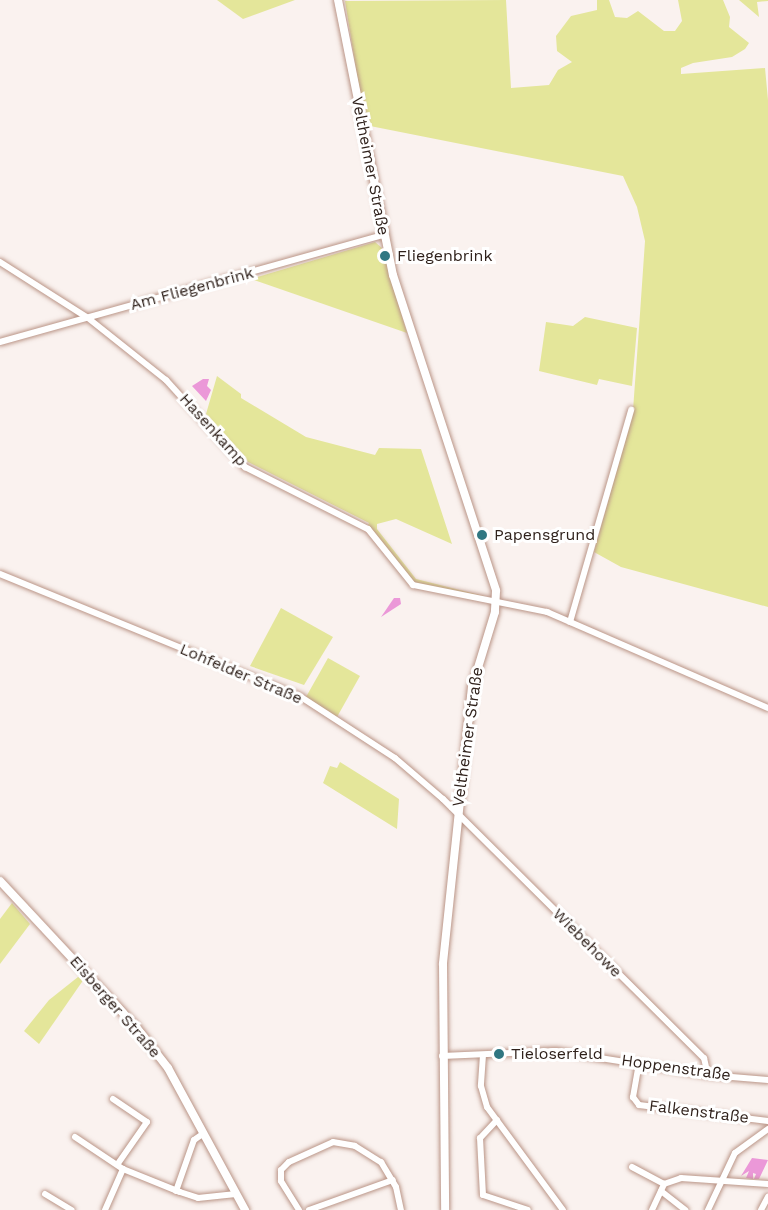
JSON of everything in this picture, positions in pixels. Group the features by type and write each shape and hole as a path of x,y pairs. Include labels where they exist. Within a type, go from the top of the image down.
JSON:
{"main road":[{"name":"Veltheimer Straße","path":"338,0 393,275 497,600 474,675 457,816 440,993 445,1210"},
{"name":"Eisberger Straße","path":"0,881 136,1027 168,1068 245,1210"}],"street":[{"name":"Am Fliegenbrink","path":"0,342 384,235"},
{"name":"Hasenkamp","path":"0,262 88,318 166,380 244,467 368,529 413,585 497,600"},
{"path":"570,622 631,410"},
{"name":"Lohfelder Straße","path":"0,574 301,697 395,758 457,816"},
{"path":"497,600 547,612 768,708"},
{"name":"Wiebehowe","path":"457,816 704,1058 708,1075"},
{"name":"Hoppenstraße","path":"441,1056 556,1051 708,1075 768,1080"},
{"path":"483,1055 483,1097 560,1209"},
{"name":"Falkenstraße","path":"639,1063 633,1097 639,1105 768,1121"},
{"path":"105,1210 120,1167 147,1122 113,1099"},
{"path":"497,1120 484,1130 480,1138 483,1195 528,1210"},
{"name":"Falkenstraße","path":"723,1179 735,1154 768,1129"},
{"path":"177,1191 194,1140 204,1133"},
{"path":"75,1137 120,1167 177,1191 198,1198 236,1194"},
{"path":"299,1210 280,1180 281,1170 289,1162 324,1144 355,1146 381,1162 393,1180 401,1210"},
{"path":"632,1167 663,1188 685,1210"},
{"path":"652,1210 663,1188 681,1179 723,1179 768,1184"},
{"path":"708,1210 723,1179"},
{"path":"309,1210 393,1180"},
{"path":"45,1194 72,1210"},
{"path":"761,1210 768,1197"}],"green space":[{"path":"217,0 295,0 243,19"},
{"path":"506,0 511,88 549,85 558,70 572,62 557,51 556,36 571,16 597,10 597,0 609,0 615,17 627,18 638,11 664,31 675,31 682,21 678,0 723,0 730,17 729,27 749,43 745,49 732,57 693,63 681,68 681,74 765,68 768,100 768,607 621,567 594,552 633,410 645,241 637,207 623,176 365,125 345,1"},
{"path":"739,0 768,1 757,2 759,17"},
{"path":"375,242 382,248 407,333 251,279"},
{"path":"585,317 637,328 632,386 599,379 597,385 539,371 546,322 573,326"},
{"path":"217,376 241,394 241,398 306,437 375,455 379,448 421,449 452,544 396,519 377,524 377,529 416,579 488,597 414,583 367,527 369,523 248,462 206,414"},
{"path":"281,608 333,637 304,685 250,666"},
{"path":"328,658 360,676 337,717 306,697"},
{"path":"340,762 399,799 397,829 323,783 330,766 337,768"},
{"path":"12,903 30,924 0,964 0,919"},
{"path":"78,977 84,979 39,1044 24,1031 49,1000"}],"shaded area":[{"path":"203,379 209,379 207,386 211,390 206,401 192,386"},
{"path":"394,598 400,598 401,604 381,617"},
{"path":"752,1158 768,1160 759,1179 754,1179 756,1174 753,1173 753,1179 746,1178 749,1171 741,1176"}],"place":[{"name":"Fliegenbrink","path":"385,256"},
{"name":"Papensgrund","path":"482,535"},
{"name":"Tieloserfeld","path":"499,1054"}]}
